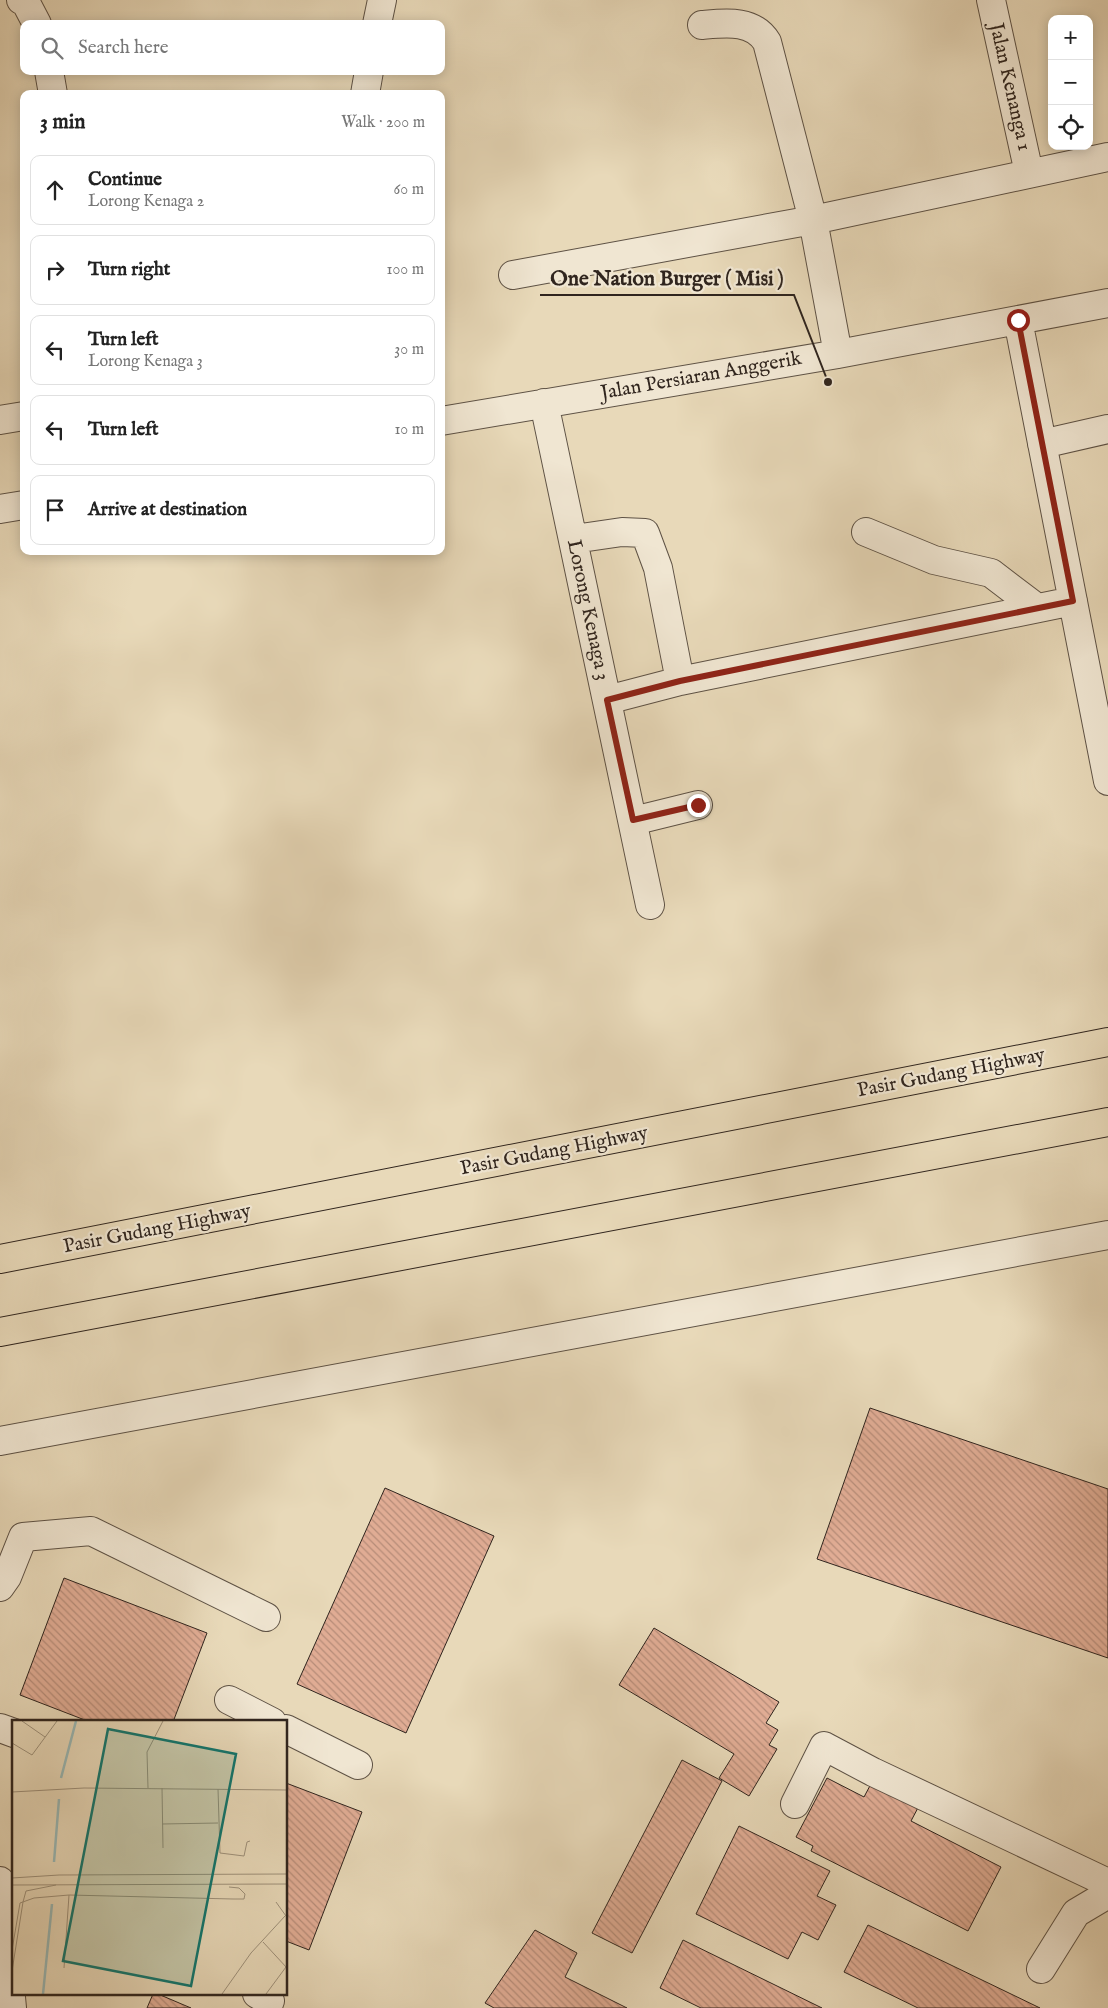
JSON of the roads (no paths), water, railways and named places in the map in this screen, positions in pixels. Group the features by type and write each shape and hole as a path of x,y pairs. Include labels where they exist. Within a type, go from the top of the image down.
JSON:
{"highway":[{"name":"Pasir Gudang Highway","path":"0,1260 1108,1042"},
{"path":"0,1332 1108,1122"},
{"path":"1080,1127 1108,1131"}],"street":[{"path":"21,0 25,1 35,20"},
{"path":"378,20 382,0"},
{"name":"Jalan Kenanga 1","path":"991,0 1029,173"},
{"path":"702,25 733,22 750,28 763,36 767,42 813,220 838,354"},
{"path":"50,75 52,90"},
{"path":"366,90 368,75"},
{"path":"513,275 813,220 1108,157"},
{"name":"Jalan Persiaran Anggerik","path":"445,420 838,354 1108,303"},
{"path":"1018,320 1108,781"},
{"name":"Lorong Kenaga 3","path":"544,403 650,905"},
{"path":"0,420 20,417"},
{"path":"1042,444 1108,429"},
{"path":"0,509 20,506"},
{"path":"574,539 622,532 645,533 658,568 680,681"},
{"path":"866,532 934,560 990,573 1037,608"},
{"path":"607,700 680,681 1073,601"},
{"path":"633,820 698,805"},
{"path":"0,1441 1108,1235"},
{"path":"0,1587 7,1577 23,1537 91,1531 266,1617"},
{"path":"229,1700 268,1720"},
{"path":"0,1728 12,1733"},
{"path":"288,1730 358,1765"},
{"path":"795,1804 824,1746 873,1772 1108,1883"},
{"path":"0,1880 12,2008"},
{"path":"1041,1969 1076,1913 1108,1894"}],"place":[{"name":"One Nation Burger ( Misi )","path":"828,382"}]}
